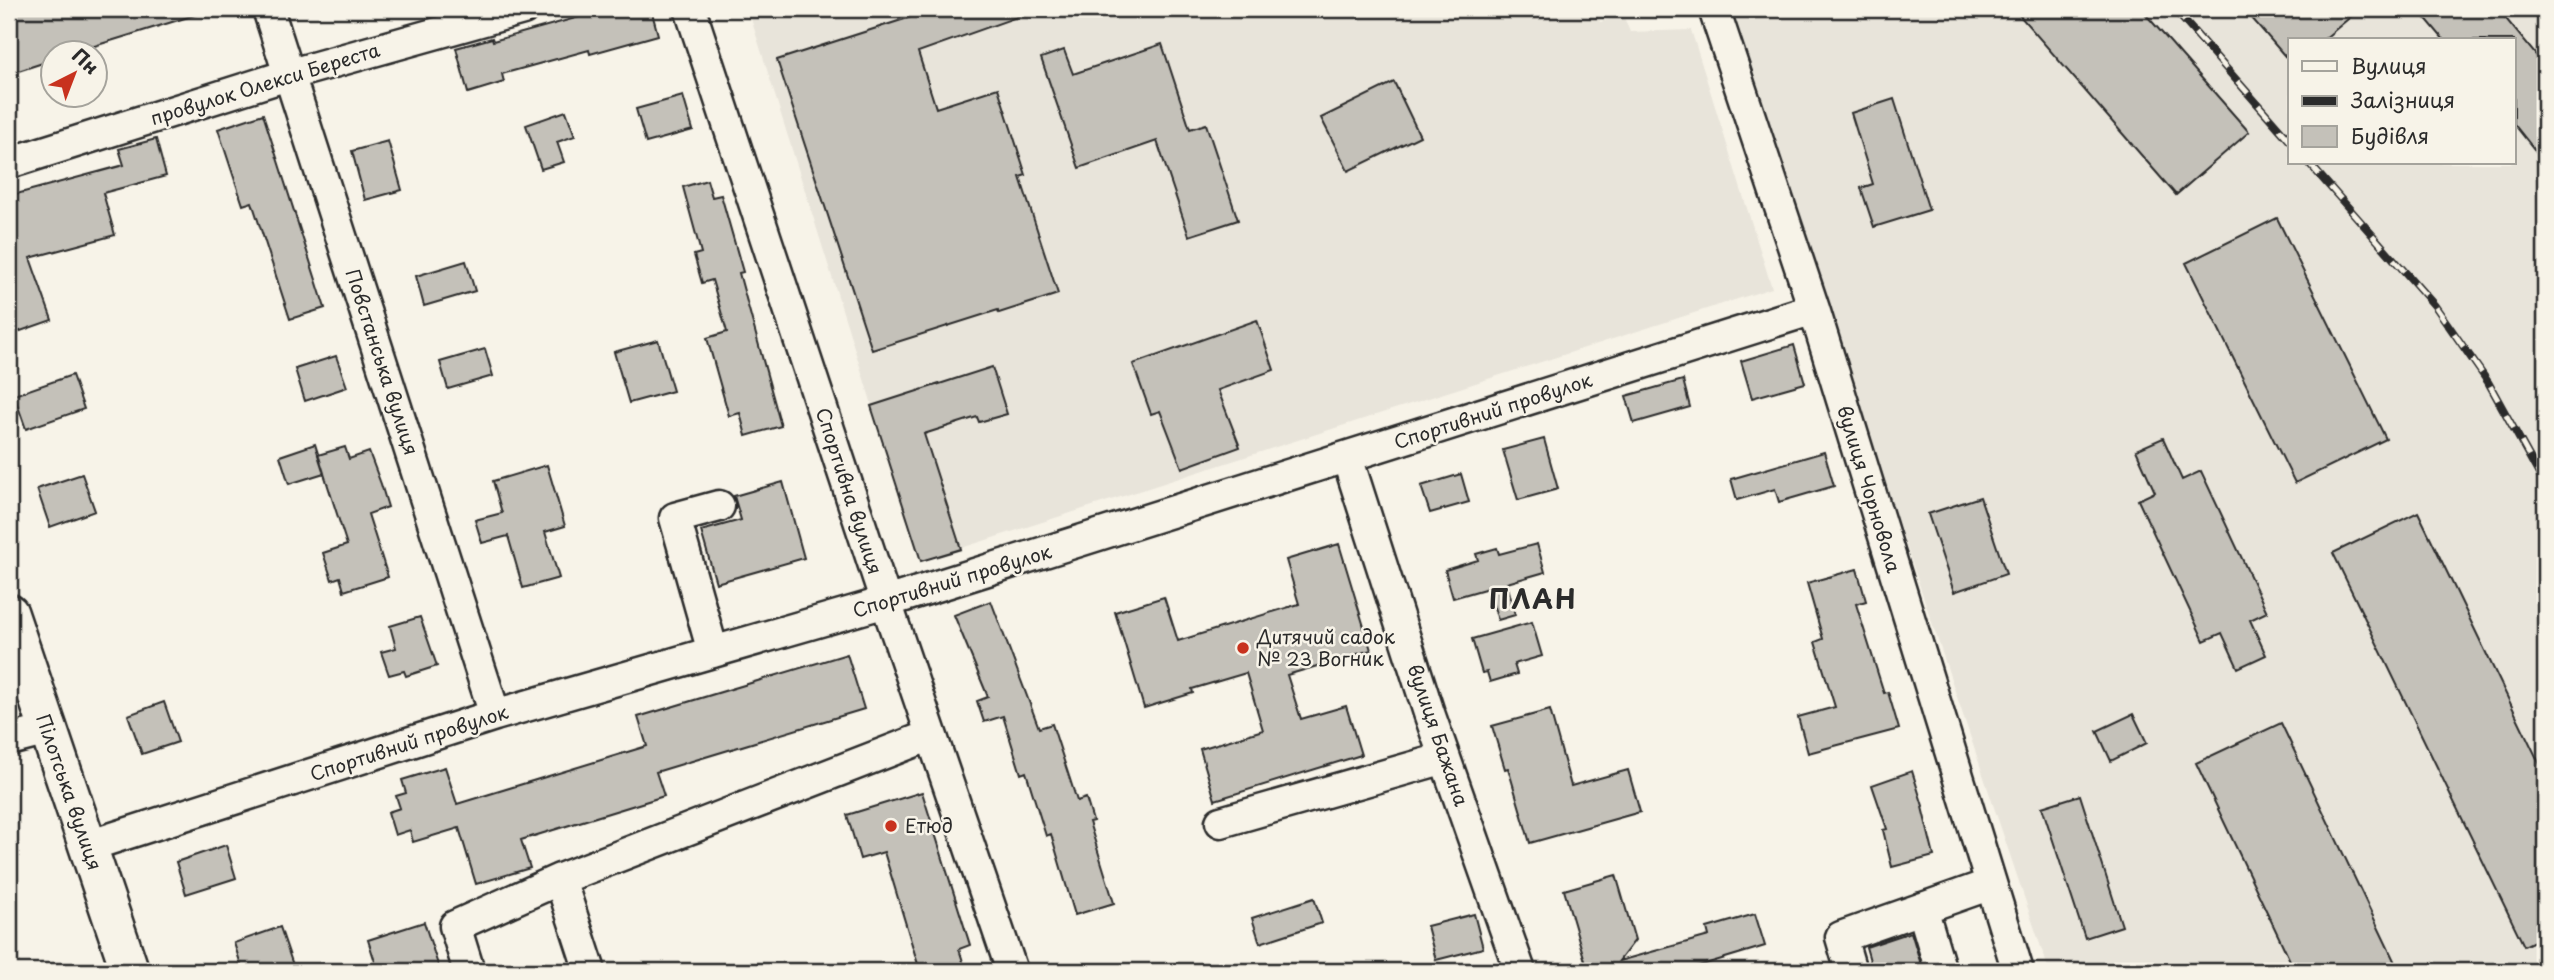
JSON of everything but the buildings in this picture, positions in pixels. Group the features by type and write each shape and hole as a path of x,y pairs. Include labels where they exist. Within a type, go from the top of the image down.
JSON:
{"main road":[{"name":"Пілотська вулиця","path":"9,613 130,971"}],"street":[{"name":"Повстанська вулиця","path":"268,9 495,715"},
{"name":"провулок Олекси Береста","path":"9,163 290,74 523,9"},
{"name":"Спортивна вулиця","path":"690,9 886,602 1012,971"},
{"name":"вулиця Чорновола","path":"1714,9 1814,309 2018,971"},
{"name":"Спортивний провулок","path":"88,846 495,715 886,602 1814,309"},
{"name":"вулиця Бажана","path":"1347,457 1445,758 1520,971"},
{"path":"713,652 675,518 719,506"},
{"path":"9,740 48,730"},
{"path":"469,971 455,926 560,878 931,735"},
{"path":"1221,822 1445,758"},
{"path":"560,878 590,971"},
{"path":"1851,971 1841,937 1990,884"},
{"path":"1922,908 1941,971"}],"shaded area":[{"path":"748,9 1596,9 1600,22 1623,15 1630,32 1691,30 1772,288 921,561"},
{"path":"1726,9 2545,9 2545,971 2049,971"}],"railway":[{"path":"2174,9 2288,139"},
{"path":"2310,164 2435,306 2488,382 2545,485"}],"place":[{"name":"Дитячий садок № 23 Вогник","path":"1243,648"},
{"name":"Етюд","path":"891,826"}],"district":[{"name":"ПЛАН","path":"1533,600"}]}
